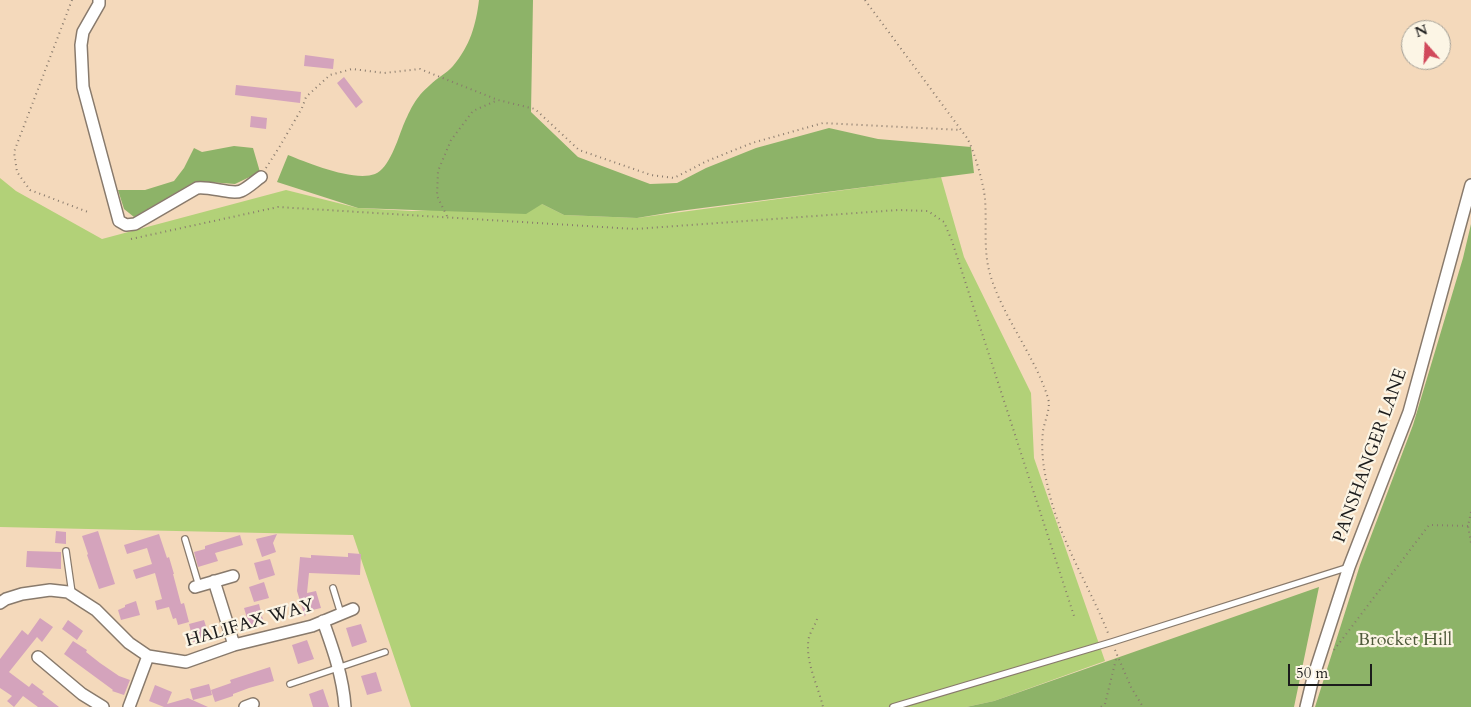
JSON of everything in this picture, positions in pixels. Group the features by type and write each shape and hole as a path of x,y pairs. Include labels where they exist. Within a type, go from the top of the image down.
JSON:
{"street":[{"path":"99,0 99,4 83,32 80,45 83,87 119,221 126,225 136,224 197,188 203,187 237,192 261,177"},
{"name":"PANSHANGER LANE","path":"1306,707 1313,678 1349,567 1409,412 1471,185"},
{"path":"197,587 233,576"},
{"path":"214,581 234,645"},
{"name":"HALIFAX WAY","path":"0,603 22,594 50,590 68,592 96,610 129,643 148,656 186,662 234,645 312,626 352,609"},
{"path":"323,621 339,667 345,707"},
{"path":"129,707 148,656"},
{"path":"38,657 82,694 102,707"}],"lane":[{"path":"185,539 197,587"},
{"path":"66,551 72,595"},
{"path":"893,707 1112,642 1349,567"},
{"path":"333,588 341,614"},
{"path":"290,684 385,652"}],"path":[{"path":"72,0 14,152 17,172 30,190 88,212"},
{"path":"865,0 972,147 985,197 986,254 990,274 1002,305 1041,380 1049,400 1043,430 1043,457 1047,484 1057,519 1066,544 1131,687 1143,707"},
{"path":"261,177 302,108 306,97 330,75 352,69 384,73 420,69 498,100 535,108 579,150 651,175 674,178 707,161 752,143 823,122 961,130"},
{"path":"447,217 437,196 438,171 451,140 473,111 498,100"},
{"path":"131,238 278,207 635,229 898,210 928,211 944,222 952,241 1074,616"},
{"path":"1471,512 1468,526 1471,543"},
{"path":"1331,655 1429,525 1468,526"},
{"path":"817,619 809,635 808,659 823,707"},
{"path":"1101,707 1105,704 1117,655"}],"green space":[{"path":"479,0 533,0 531,112 578,157 650,184 677,183 706,168 756,148 829,128 878,139 971,147 974,173 637,218 564,215 542,204 526,214 358,208 277,182 288,155 319,167 355,176 366,176 380,171 389,160 417,99 433,82 451,69 464,51 474,27"},
{"path":"234,146 253,148 260,172 235,184 196,181 134,217 124,209 118,190 145,190 174,181 184,168 194,148 202,152"},
{"path":"941,177 964,257 1031,393 1034,458 1105,661 994,701 966,707 411,707 353,535 0,527 0,178 16,191 102,239 286,190 358,208 412,211 542,204 564,215 637,218"},
{"name":"Brocket Hill","path":"1471,224 1471,707 1315,707 1360,565 1413,425 1463,258"},
{"path":"1319,587 1294,707 966,707 994,701"}],"building":[{"path":"305,55 334,59 333,69 304,66"},
{"path":"344,77 363,102 356,108 337,83"},
{"path":"236,85 301,92 300,103 235,95"},
{"path":"251,116 267,118 266,129 250,127"},
{"path":"56,531 66,532 66,544 55,543"},
{"path":"98,531 115,584 99,589 82,536"},
{"path":"159,534 167,558 169,557 181,604 184,603 189,622 178,625 176,618 173,619 169,607 157,610 155,601 162,599 155,573 136,579 133,570 152,564 147,548 127,554 124,545"},
{"path":"277,534 273,543 276,552 262,557 256,539"},
{"path":"240,535 243,545 215,553 218,561 198,567 194,552 205,549 205,546"},
{"path":"27,551 61,552 61,569 26,567"},
{"path":"348,553 361,554 360,575 309,573 307,593 316,591 321,608 308,611 307,608 305,617 297,591 300,557 311,558 311,555 348,557"},
{"path":"270,559 275,575 259,580 254,563"},
{"path":"264,582 269,598 254,602 249,587"},
{"path":"136,601 140,615 121,620 118,610"},
{"path":"259,604 264,624 250,628 244,608"},
{"path":"40,618 53,627 42,642 37,637 9,672 29,687 32,683 44,692 42,694 59,707 38,707 23,696 14,707 7,701 12,696 0,688 0,659 22,630 28,635"},
{"path":"68,620 83,631 77,640 62,629"},
{"path":"204,620 210,639 194,644 189,624"},
{"path":"361,624 367,642 352,647 346,628"},
{"path":"307,640 314,659 298,664 292,645"},
{"path":"73,641 119,676 130,680 124,695 112,691 64,654"},
{"path":"270,667 274,681 249,688 215,702 211,690 231,683 230,680"},
{"path":"376,672 382,691 367,695 361,676"},
{"path":"209,684 212,695 193,700 190,689"},
{"path":"155,685 172,692 167,704 188,698 208,707 164,707 149,701"},
{"path":"323,689 329,707 313,707 309,694"}]}
